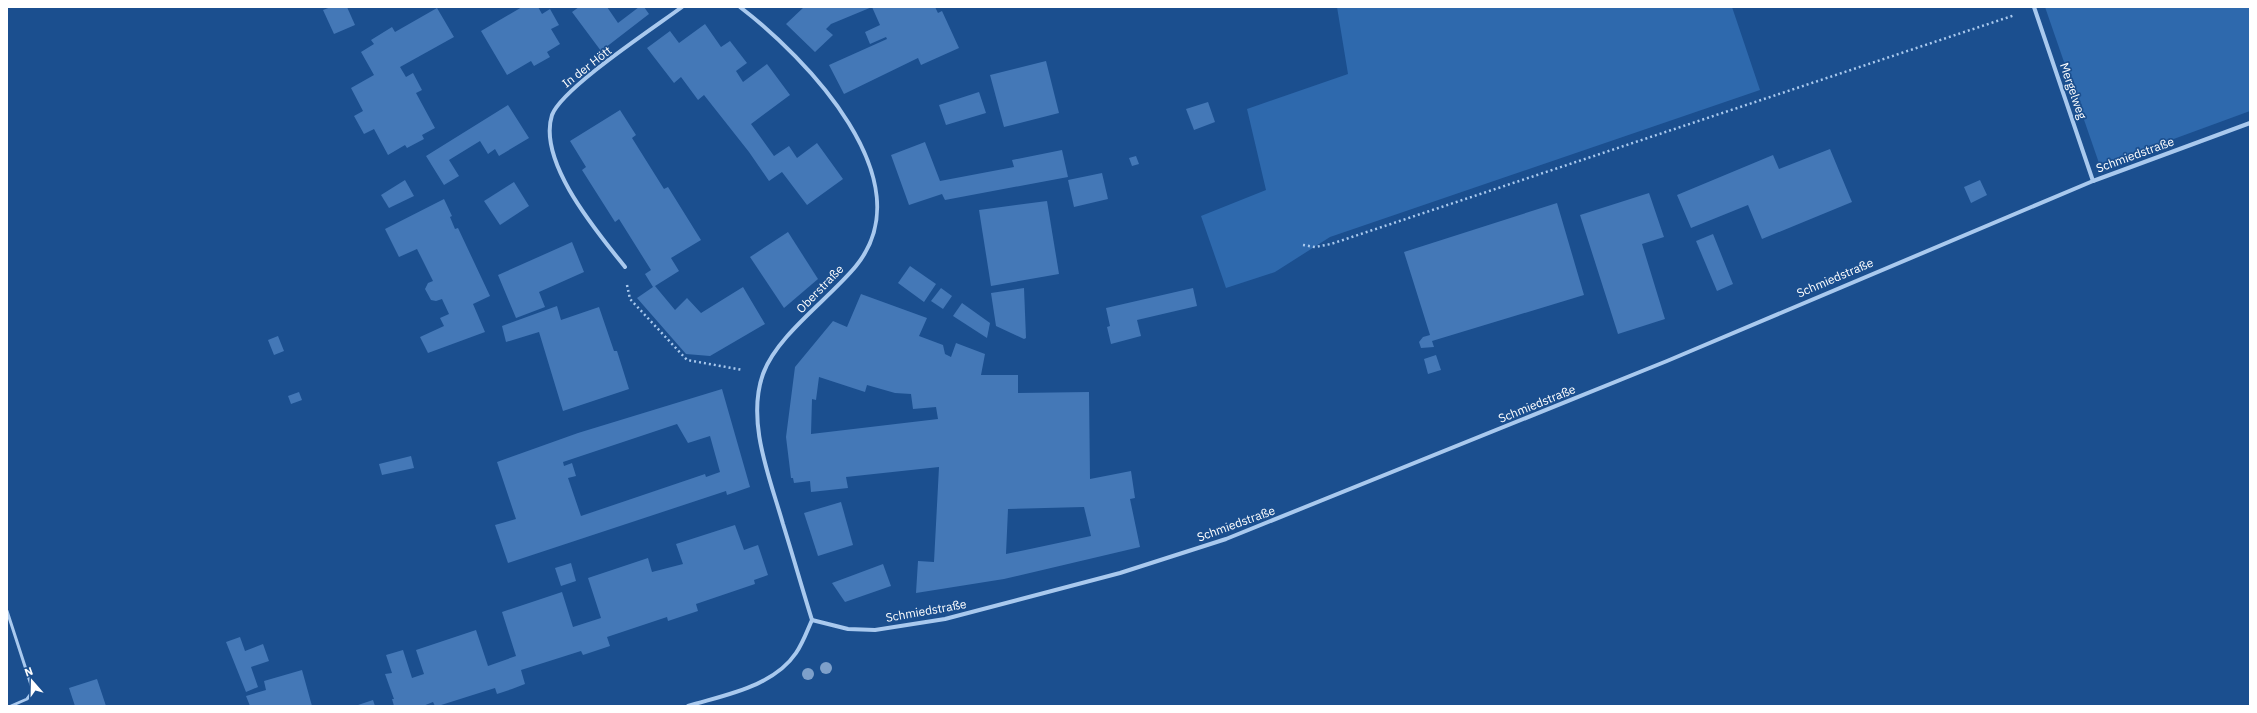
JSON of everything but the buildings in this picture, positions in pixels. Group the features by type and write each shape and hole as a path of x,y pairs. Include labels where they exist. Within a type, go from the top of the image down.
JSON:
{"street":[{"name":"In der Hött","path":"625,267 569,192 551,140 550,127 552,115 559,103 575,87 682,7"},
{"name":"Oberstraße","path":"740,7 776,36 813,75 858,138 870,164 877,191 877,205 873,230 857,265 780,347 764,374 760,391 759,418 764,456 812,620"},
{"name":"Mergelweg","path":"2034,8 2092,181"},
{"name":"Schmiedstraße","path":"812,620 848,629 875,630 945,619 1120,573 1226,539 1667,361 2092,181 2250,123"},
{"path":"688,706 748,688 767,678 796,654 812,620"}],"lane":[{"path":"7,611 33,691 27,699 10,706"}],"path":[{"path":"1303,245 1315,247 1331,244 2034,8"},
{"path":"625,267 630,299 687,360 764,374"}],"shaded area":[{"path":"1337,7 1732,7 1760,90 1330,237 1275,272 1226,288 1201,216 1266,190 1247,109 1348,74"},
{"path":"2045,7 2250,7 2250,111 2100,166"}]}
